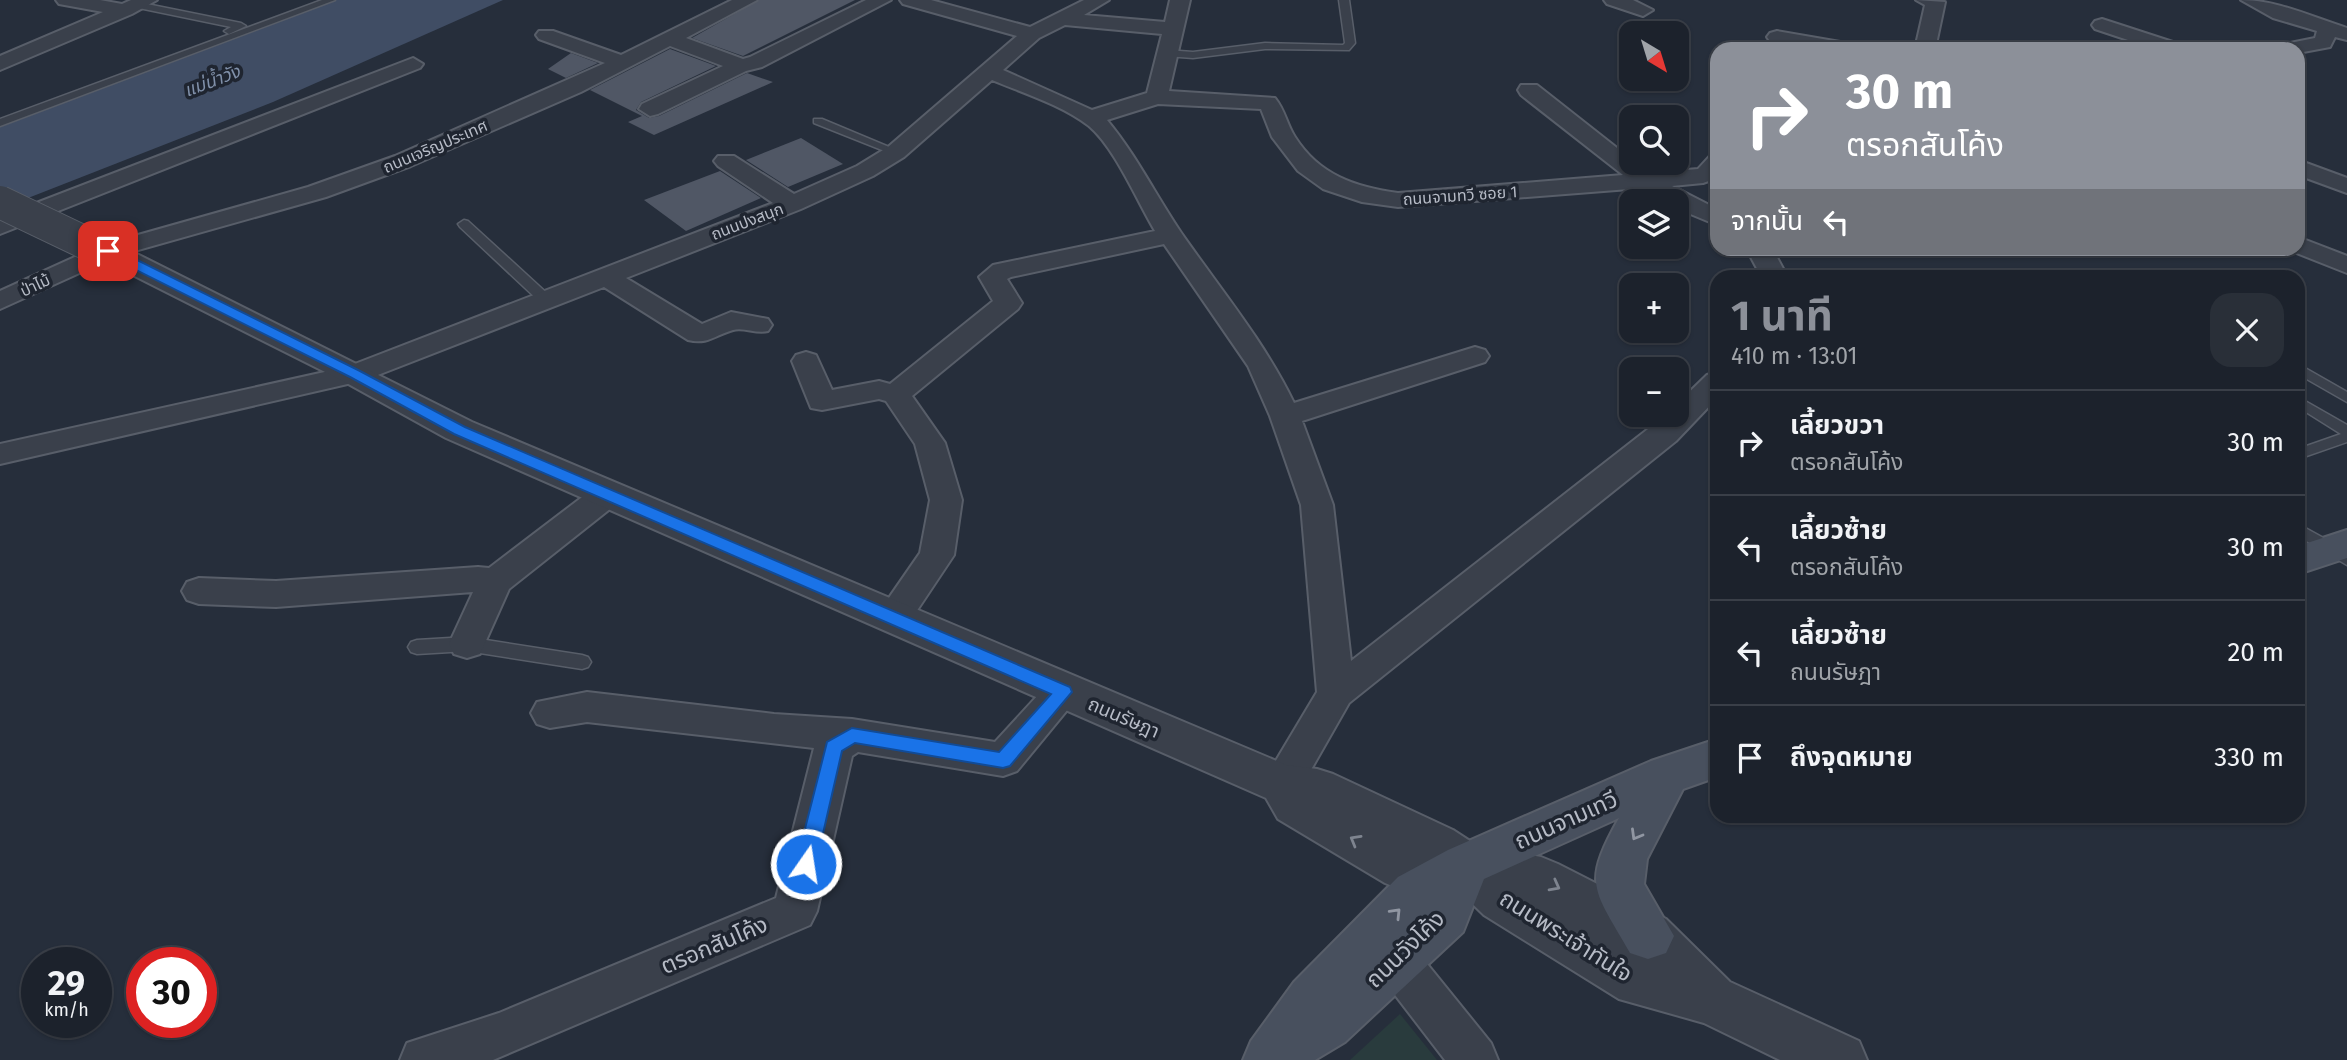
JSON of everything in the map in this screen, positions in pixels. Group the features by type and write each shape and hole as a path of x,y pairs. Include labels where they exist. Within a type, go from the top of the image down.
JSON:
{"main road":[{"name":"ถนนจามเทวี","path":"1465,864 1667,775 1710,760"},
{"name":"ถนนจามเทวี","path":"1648,936 1619,887 1623,857 1667,775"},
{"name":"ถนนวังโค้ง","path":"1271,1059 1326,1024 1445,916 1465,864"},
{"name":"ถนนวังโค้ง","path":"1271,1059 1313,1000 1416,893 1465,864"}],"street":[{"path":"65,0 136,5"},
{"name":"ถนนเจริญประเทศ","path":"99,248 352,180 403,161 624,63 747,0"},
{"path":"650,109 741,65 755,63 881,0"},
{"path":"910,0 1032,34"},
{"name":"ถนนปงสนุก","path":"0,454 355,374 792,204 865,171 896,152 1032,34 1099,0"},
{"path":"1614,0 1643,10"},
{"path":"2251,0 2333,36"},
{"path":"1926,42 1932,1"},
{"path":"1090,118 1157,97 1166,53 1182,3"},
{"path":"0,64 136,5"},
{"path":"1060,19 1175,29"},
{"path":"2102,25 2154,42"},
{"path":"546,35 624,63"},
{"path":"2305,44 2333,36"},
{"path":"1777,37 1806,42"},
{"path":"671,40 741,65"},
{"path":"0,226 413,64"},
{"path":"991,72 1061,102 1090,118 1118,148 1170,235 1262,366 1285,416 1317,505 1336,693"},
{"path":"1529,90 1591,140 1650,181 1682,203 1710,215"},
{"name":"ถนนจามทวี ซอย 1","path":"1157,97 1267,103 1300,163 1326,184 1355,194 1398,201 1650,181 1703,176 1710,172"},
{"path":"2307,171 2347,159"},
{"path":"726,161 792,204"},
{"path":"2307,171 2347,186"},
{"name":"ถนนรัษฎา","path":"0,202 355,374 459,430 1282,784 1295,805 1402,867 1465,864"},
{"path":"51,206 106,239 99,248"},
{"path":"896,394 1008,303 992,276 1002,271 1170,235"},
{"name":"ป่าไม้","path":"0,300 99,248"},
{"path":"2305,248 2347,265"},
{"path":"605,276 698,334 704,334 731,320 758,325"},
{"path":"1285,416 1475,356"},
{"path":"806,361 822,401 879,390 896,394 930,443 946,500 937,555 893,618"},
{"path":"1282,784 1336,693 1665,434 1710,388"},
{"path":"467,644 495,582 609,493"},
{"path":"199,592 276,594 478,579 495,582"},
{"path":"550,713 587,707 774,730 852,735 1003,760 1063,692"},
{"name":"ตรอกสันโค้ง","path":"424,1060 500,1035 795,911 834,747 852,735"},
{"name":"ถนนพระเจ้าทันใจ","path":"1465,864 1541,878 1648,936 1711,1000"},
{"name":"ถนนพระเจ้าทันใจ","path":"1465,864 1502,899 1638,981 1711,1000 1840,1060"},
{"path":"1395,959 1474,1060"}],"lane":[{"path":"0,123 330,0"},
{"path":"1166,53 1193,55 1265,46 1346,48 1350,43 1344,0"},
{"path":"136,5 241,26 216,36 203,47"},
{"path":"818,121 896,152"},
{"path":"464,224 545,299"},
{"path":"2305,372 2347,398"},
{"path":"2305,405 2347,430"},
{"path":"2305,452 2347,438"},
{"path":"2305,534 2330,553"},
{"path":"417,647 467,644 582,662"}],"shaded area":[{"path":"1400,1014 1437,1060 1350,1060"}],"water":[{"name":"แม่น้ำวัง","path":"336,0 503,0 273,102 0,209 0,127"}],"building":[{"path":"759,0 855,0 743,56 692,38"},
{"path":"670,49 716,66 641,102 636,110 649,118 659,116 747,73 773,82 654,135 628,122 642,116 590,90"},
{"path":"571,53 598,63 566,78 548,69"},
{"path":"801,138 843,164 788,187 746,160"},
{"path":"720,171 761,198 686,231 644,200"}],"route":[{"path":"108,251 355,374 459,430 1063,692 1003,760 852,735 834,747 806,864"}]}
